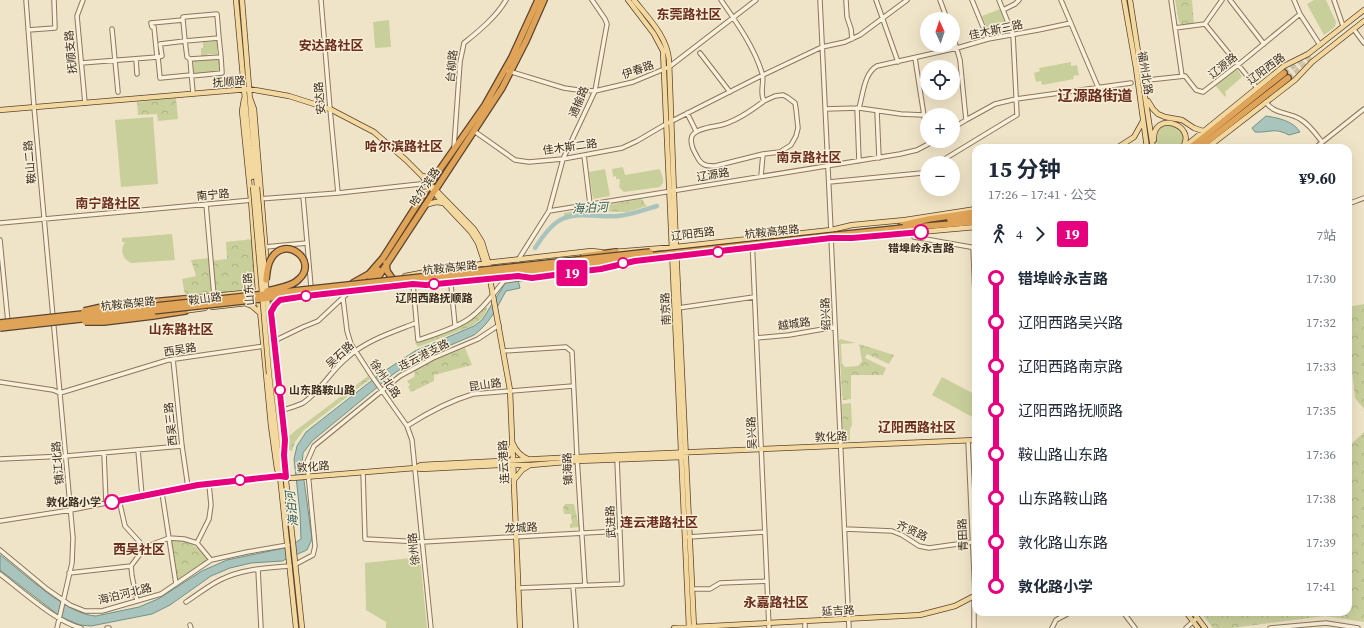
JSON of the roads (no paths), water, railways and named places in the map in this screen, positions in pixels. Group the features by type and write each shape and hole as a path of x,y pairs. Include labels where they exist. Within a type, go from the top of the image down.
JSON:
{"highway":[{"name":"哈尔滨路","path":"371,289 385,261 432,187 474,131 492,104 508,71 538,0"},
{"name":"哈尔滨路","path":"368,281 385,261 425,205 436,175 508,71 526,41 544,0"},
{"path":"1204,144 1222,127 1286,76"},
{"path":"1196,144 1222,127"},
{"path":"903,227 929,219 972,213"},
{"path":"903,227 972,218"},
{"name":"辽阳西路","path":"903,227 913,230 972,224"},
{"name":"杭鞍高架路","path":"0,330 33,322 903,227"},
{"path":"251,294 285,286 299,280 304,274 306,266 302,257 291,249 283,249 276,253 268,266 266,280"},
{"path":"445,276 468,268 616,252"},
{"name":"哈尔滨路","path":"353,282 369,274 385,261"},
{"path":"385,261 387,271 392,278"},
{"path":"445,276 470,279 615,265"},
{"name":"杭鞍高架路","path":"55,320 251,294 445,276"},
{"path":"368,281 371,289"},
{"path":"55,320 102,307 184,299"},
{"path":"55,320 104,322 185,311"},
{"path":"0,322 33,322"}],"main road":[{"name":"山东路","path":"236,0 243,90 266,280 272,374 284,455 302,628"},
{"name":"山东路","path":"242,0 255,187 280,476 296,628"},
{"name":"南京路","path":"628,0 662,47 672,190 692,628"},
{"name":"南京路","path":"634,0 658,32 668,51 668,123"},
{"name":"福州北路","path":"1124,0 1136,68 1146,144"},
{"name":"福州北路","path":"1130,0 1153,144"},
{"name":"辽阳西路","path":"1187,144 1284,66 1308,54 1364,10"},
{"path":"1213,144 1295,80 1312,62 1364,23"},
{"name":"抚顺路","path":"0,110 85,102 179,97 193,92 249,89 289,96 330,109 374,132 406,160 476,232 484,245 493,296"},
{"name":"山东路","path":"250,98 254,109 268,291 275,340 285,440 284,455"},
{"path":"1146,98 1158,114 1164,117 1178,119 1203,131"},
{"name":"山东路","path":"244,99 242,111 260,313 276,469 280,476"},
{"path":"1123,144 1134,137 1143,121"},
{"path":"1154,144 1154,137 1157,129 1163,124 1172,122 1178,125 1183,131 1185,144"},
{"path":"422,176 429,177 436,175"},
{"name":"抚顺路","path":"432,187 474,236 487,263"},
{"path":"425,205 436,202 444,202"},
{"name":"辽阳西路","path":"412,275 487,263 592,251 616,252 674,247 831,230 852,225 905,220 972,210"},
{"name":"辽阳西路","path":"413,284 426,285 490,279 532,278 601,269 635,261 913,230"},
{"name":"鞍山路","path":"0,330 110,309 171,302 184,299 251,294 258,288 268,291 412,275"},
{"path":"475,280 484,283 492,290"},
{"name":"鞍山路","path":"0,322 55,320 185,311 413,284"},
{"name":"连云港路","path":"493,296 510,390 520,628"},
{"path":"271,312 280,300"},
{"path":"245,304 252,306 260,313"},
{"name":"敦化路","path":"280,476 292,478 415,468 421,465 531,462 762,449 972,440"},
{"path":"512,441 516,450 531,462 514,480 509,469 499,462 510,451 512,441"},
{"name":"敦化路","path":"577,459 617,460 683,454"},
{"name":"南京路","path":"688,537 692,589 692,628"},
{"name":"延吉路","path":"674,628 769,626 805,622 920,615 955,606 972,597"},
{"path":"1189,616 1198,628"},
{"path":"1198,618 1205,628"}],"street":[{"name":"鞍山二路","path":"26,0 44,219 55,320"},
{"path":"28,30 55,28 54,0"},
{"name":"抚顺支路","path":"83,0 77,16 85,102"},
{"name":"安达路","path":"321,0 338,193"},
{"name":"台柳路","path":"454,151 460,62 464,43 502,8 506,0"},
{"name":"通榆路","path":"549,211 563,159 595,91 606,24 605,19 592,0"},
{"path":"721,0 734,17 752,50 763,75 762,97 764,101"},
{"name":"伊春路","path":"508,71 564,88 595,91 633,82 669,67 756,0"},
{"name":"绍兴路","path":"820,0 842,446 849,628"},
{"path":"846,0 847,17 851,29 852,39"},
{"path":"876,0 898,62"},
{"name":"佳木斯二路","path":"474,131 515,160 529,162 563,159 622,148 763,75 822,47 845,42 860,35 907,0"},
{"path":"940,0 944,12"},
{"path":"972,0 988,39"},
{"path":"950,156 1017,115 1013,34 999,0"},
{"path":"1003,10 1015,4 1019,0"},
{"path":"1061,0 1098,87"},
{"path":"1148,80 1182,76 1171,0"},
{"path":"1175,28 1205,24 1222,0"},
{"path":"1230,0 1264,44"},
{"path":"1294,0 1300,14 1320,45"},
{"path":"1334,0 1343,26"},
{"path":"217,14 222,73 160,78 154,26 152,27 151,23 183,20 183,17 217,14"},
{"name":"辽源路","path":"1182,76 1185,76 1196,90 1203,92 1300,14"},
{"path":"183,20 187,57 190,59 193,92"},
{"name":"佳木斯三路","path":"960,47 988,39 1071,23"},
{"path":"1205,24 1256,88"},
{"path":"112,28 118,92"},
{"path":"1355,30 1364,42"},
{"path":"81,63 158,57 162,56 160,44 219,38"},
{"name":"佳木斯三路","path":"858,108 868,75 873,68 940,52"},
{"path":"958,52 966,120"},
{"path":"700,53 730,92"},
{"path":"190,59 221,57"},
{"path":"915,58 922,108"},
{"path":"136,59 137,74"},
{"path":"960,124 994,104 1016,99 1131,83"},
{"path":"782,95 794,103 798,128 796,136 791,145 780,152 763,154 715,166 707,166 701,163 692,143 692,136 696,132 729,123 743,116 764,101 775,96 782,95"},
{"path":"1266,102 1276,111 1300,119 1306,123 1322,142"},
{"path":"858,108 859,162"},
{"path":"825,109 858,108 901,114 920,115"},
{"path":"1320,144 1364,109"},
{"path":"877,111 879,158"},
{"path":"688,113 696,132"},
{"name":"辽源路","path":"549,211 672,190 859,162 900,154 920,148"},
{"path":"761,176 763,154"},
{"path":"584,155 590,204"},
{"path":"829,182 920,172"},
{"name":"南宁路","path":"0,223 338,193 420,184 432,187"},
{"path":"303,196 311,287"},
{"path":"1352,202 1364,198"},
{"path":"206,204 214,296"},
{"path":"520,259 549,211"},
{"path":"913,230 914,237 972,247"},
{"name":"吴兴路","path":"752,238 769,626"},
{"path":"0,240 8,322"},
{"path":"265,246 307,243"},
{"path":"413,284 418,340 469,319 493,296 504,279"},
{"path":"451,285 455,325"},
{"name":"西吴路","path":"60,393 173,359 264,347 275,340 318,321 350,291"},
{"path":"677,308 754,297"},
{"name":"徐州北路","path":"343,298 349,338 371,375 407,426 412,440 415,468"},
{"name":"镇江北路","path":"55,320 73,538 72,563 58,618 57,628"},
{"name":"吴石路","path":"282,410 302,403 314,393 355,350 374,340 416,323"},
{"name":"连云港支路","path":"296,564 313,555 315,546 307,476 307,462 314,446 400,376 433,358 473,342 498,323"},
{"name":"越城路","path":"756,338 789,335 835,327"},
{"name":"镇海路","path":"503,350 566,347 572,352 585,585"},
{"name":"西吴三路","path":"173,359 188,488"},
{"path":"0,382 53,390 60,393"},
{"name":"昆山路","path":"407,426 419,418 462,397 473,394 574,386"},
{"name":"青田路","path":"968,441 972,542"},
{"path":"0,459 66,456 182,446"},
{"path":"138,450 142,496"},
{"path":"104,453 106,503"},
{"name":"武进路","path":"585,585 622,584 617,460"},
{"name":"徐州路","path":"415,468 431,628"},
{"name":"龙城路","path":"363,472 365,539 422,542 516,538 620,531"},
{"name":"敦化路","path":"2,521 71,510 209,484 280,476"},
{"path":"197,543 209,519 211,506 209,484"},
{"path":"162,493 176,584"},
{"path":"119,500 125,526 146,549"},
{"path":"0,516 2,521"},
{"name":"齐贤路","path":"845,529 892,531 902,535 919,546 929,548 972,542"},
{"path":"688,537 765,532"},
{"path":"137,601 131,566 140,554 152,544 169,538 184,539 197,543 211,560"},
{"name":"海泊河北路","path":"0,550 46,589 70,605 85,611 102,611 161,594 211,560 288,545"},
{"path":"69,573 131,566"},
{"path":"186,602 208,586 221,579 251,569 290,566"},
{"path":"258,569 261,628"},
{"path":"0,574 58,618 81,628"},
{"path":"692,589 710,589 720,583 767,581"},
{"path":"518,588 585,585"},
{"path":"573,586 576,628"},
{"name":"青田路","path":"974,616 974,628"},
{"path":"1052,628 1056,620 1064,616"},
{"path":"1126,616 1135,628"},
{"path":"1186,628 1198,618"},
{"path":"805,622 806,628"},
{"path":"1326,623 1327,628"},
{"path":"1270,628 1326,623 1358,628"}],"water":[{"path":"1266,116 1281,119 1290,123 1300,132 1289,135 1279,131 1255,132 1252,128"},
{"name":"海泊河","path":"518,280 520,288 506,291 489,320 474,335 411,362 392,375 312,441 303,453 302,466 312,539 307,550 282,561 251,563 230,568 211,576 170,605 152,614 91,626 80,625 61,617 0,570 0,555 59,601 72,609 96,616 139,607 158,599 202,571 227,560 289,547 301,539 300,513 294,459 297,446 306,432 380,374 415,351 474,326 482,320 506,282"}],"waterway":[{"name":"海泊河","path":"535,248 551,227 564,218 578,215 623,215 657,206"}],"tunnel":[{"path":"1284,73 1310,54"},
{"path":"1288,78 1313,59"}],"place":[{"name":"错埠岭永吉路","path":"921,232"},
{"name":"辽阳西路抚顺路","path":"434,284"},
{"name":"山东路鞍山路","path":"280,390"},
{"name":"敦化路小学","path":"112,502"}],"district":[{"name":"东莞路社区","path":"689,14"},
{"name":"安达路社区","path":"331,45"},
{"name":"辽源路街道","path":"1095,95"},
{"name":"哈尔滨路社区","path":"404,146"},
{"name":"南京路社区","path":"809,157"},
{"name":"南宁路社区","path":"108,203"},
{"name":"山东路社区","path":"181,329"},
{"name":"辽阳西路社区","path":"917,427"},
{"name":"连云港路社区","path":"659,522"},
{"name":"西吴社区","path":"139,549"},
{"name":"永嘉路社区","path":"776,602"}]}
